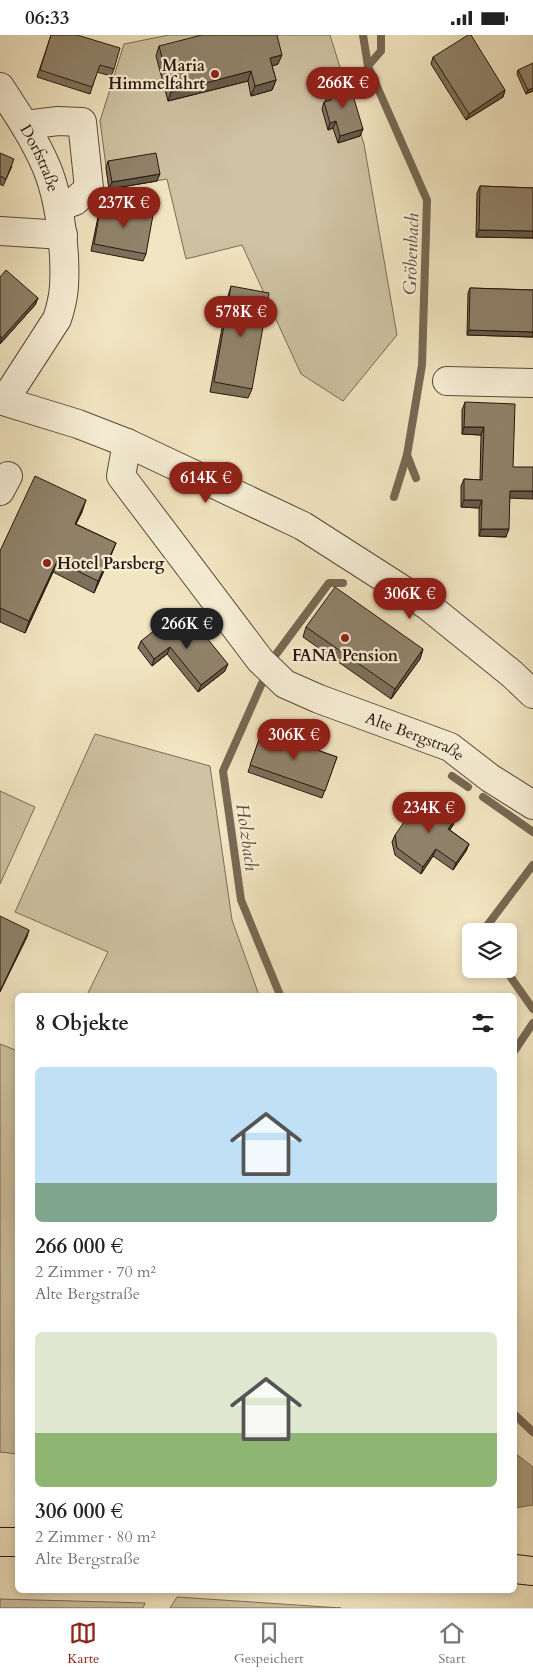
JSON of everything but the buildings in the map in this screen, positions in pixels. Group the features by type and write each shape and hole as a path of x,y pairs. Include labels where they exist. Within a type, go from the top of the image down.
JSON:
{"main road":[{"path":"0,1542 15,1543"},
{"path":"517,1569 533,1571"}],"street":[{"name":"Dorfstraße","path":"0,87 25,125 47,167 58,207 63,235 65,287 62,306 56,319 2,400"},
{"path":"25,125 58,121 82,122 90,188 75,201 58,207"},
{"path":"0,231 63,235"},
{"path":"447,381 533,383"},
{"path":"2,400 78,424 127,443 303,526 428,606 512,674 533,694"},
{"name":"Alte Bergstraße","path":"127,443 121,476 260,660 285,683 319,699 450,747 490,778 533,805"}],"shaded area":[{"path":"169,35 330,35 364,144 397,335 343,401 301,374 242,245 186,259 167,179 109,189 100,121 124,44"},
{"path":"95,734 210,766 232,920 258,993 88,993 108,952 15,912"},
{"path":"0,791 35,807 0,884"},
{"path":"0,1044 15,1050 15,1454 0,1452"},
{"path":"517,1455 533,1467 533,1505 517,1508"},
{"path":"177,1597 341,1608 170,1608"},
{"path":"0,1599 145,1603 143,1608 0,1608"}],"waterway":[{"name":"Gröbenbach","path":"363,35 368,66 427,200 422,365 407,455 394,497"},
{"path":"368,66 381,51 381,35"},
{"path":"407,455 416,478"},
{"name":"Holzbach","path":"277,653 329,583 343,583"},
{"name":"Holzbach","path":"262,683 223,771 241,900 279,993"},
{"path":"452,776 468,787"},
{"path":"483,797 533,832"},
{"path":"489,923 533,865"},
{"path":"511,978 533,1009"},
{"path":"517,1047 533,1023"},
{"name":"Holzbach","path":"517,1417 533,1432"}],"place":[{"name":"Maria Himmelfahrt","path":"215,74"},
{"name":"Hotel Parsberg","path":"47,563"},
{"name":"FANA Pension","path":"345,638"}]}
